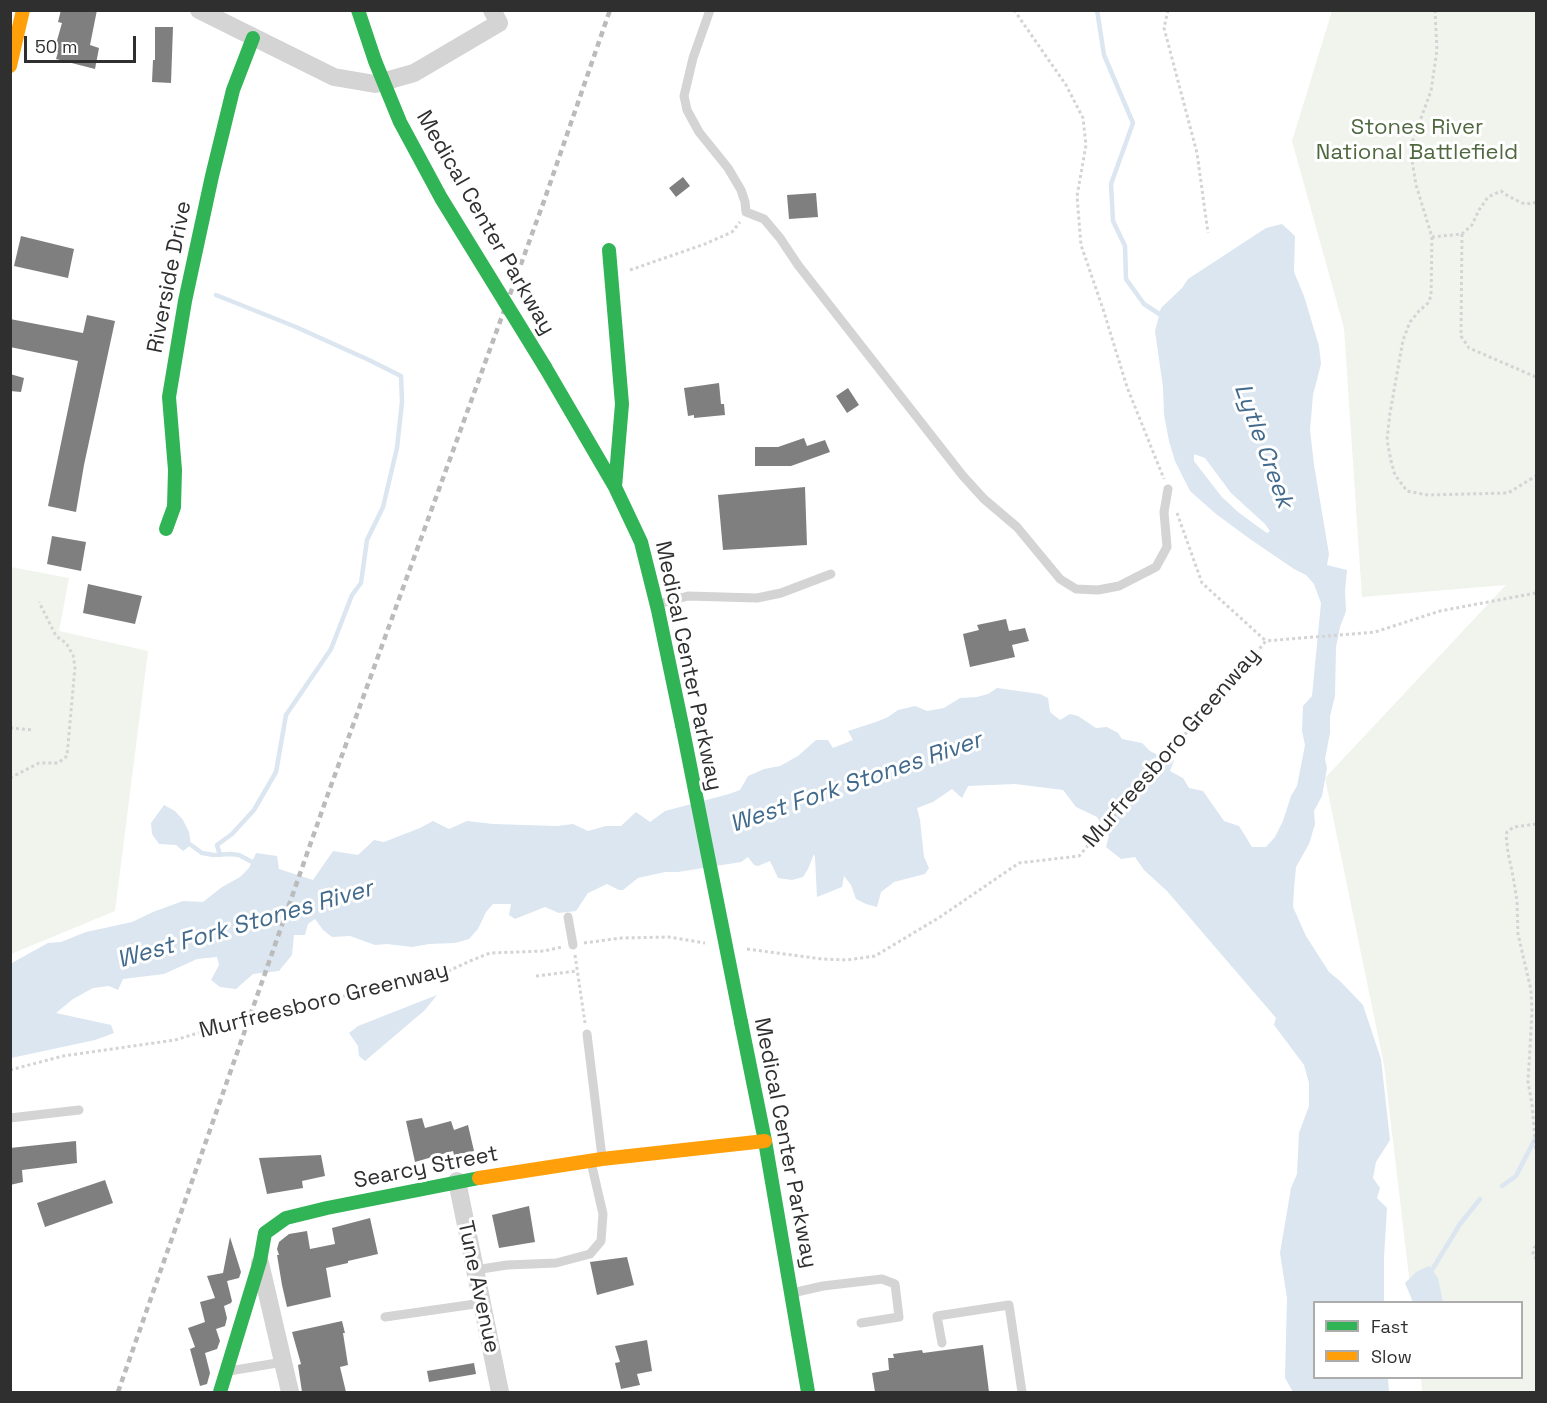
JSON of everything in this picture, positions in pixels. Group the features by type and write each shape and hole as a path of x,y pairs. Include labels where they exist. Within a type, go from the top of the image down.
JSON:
{"main road":[{"path":"10,66 23,10"},
{"name":"Medical Center Parkway","path":"358,10 375,62 400,122 441,198 545,367 615,487 641,542 657,605 765,1141 808,1392"},
{"name":"Riverside Drive","path":"166,529 174,507 175,470 169,396 185,302 233,90 253,38"},
{"path":"609,250 622,404 615,487"},
{"name":"Searcy Street","path":"220,1392 260,1262 265,1233 286,1218 457,1181 596,1160 765,1141"}],"street":[{"path":"199,10 334,77 375,84 414,73 494,14"},
{"name":"Tune Avenue","path":"457,1181 500,1392"},
{"path":"260,1262 290,1392"}],"lane":[{"path":"710,10 693,58 684,96 687,110 699,132 728,168 741,190 746,212 764,219 963,476 984,499 1017,527 1060,579 1076,589 1098,590 1119,586 1156,567 1167,547 1164,512 1168,489"},
{"path":"657,605 688,596 757,598 831,574"},
{"path":"568,917 573,945"},
{"path":"475,1270 507,1265 556,1263 590,1254 601,1241 603,1214 596,1160 587,1034"},
{"path":"10,1118 79,1110"},
{"path":"792,1293 882,1279 895,1284 899,1317 861,1323"},
{"path":"385,1317 482,1303"},
{"path":"942,1343 937,1316 1009,1305 1022,1392"},
{"path":"226,1372 283,1362"}],"path":[{"name":"Murfreesboro Greenway","path":"1014,10 1066,85 1083,118 1086,145 1077,196 1081,245 1127,387 1168,489 1202,583 1266,641"},
{"path":"1168,10 1164,28 1197,153 1208,233"},
{"path":"1435,10 1437,50 1431,91 1410,148 1416,185 1432,237 1431,296 1428,303 1410,322 1403,340 1387,440 1393,468 1395,475 1407,491 1428,495 1508,493 1536,476"},
{"path":"1432,237 1462,234 1472,225 1488,197 1501,191 1522,203 1536,202"},
{"path":"611,277 705,244 732,232"},
{"path":"1462,234 1461,336 1469,348 1536,377"},
{"name":"Murfreesboro Greenway","path":"741,949 822,959 847,960 875,956 940,917 1019,863 1078,856 1266,641 1375,632 1440,611 1536,593"},
{"path":"10,778 39,763 58,763 67,756 75,667 73,655 66,643 56,636 39,602"},
{"path":"10,728 33,730"},
{"path":"1536,824 1514,827 1506,835 1517,901 1518,934 1531,990 1528,1082 1536,1149"},
{"name":"Murfreesboro Greenway","path":"10,1070 63,1056 176,1040 247,1018 440,975 490,953 544,951 621,938 669,937 710,944"},
{"path":"573,945 587,1034"},
{"path":"536,976 577,971"},
{"path":"1536,1246 1533,1251 1536,1260"}],"green space":[{"name":"Stones River National Battlefield","path":"1332,11 1536,11 1536,1392 1422,1392 1421,1379 1523,1379 1523,1301 1412,1301 1384,1065 1325,778 1506,585 1362,597 1344,328 1292,141"},
{"path":"11,567 69,578 59,631 148,651 115,911 11,954"}],"water":[{"name":"West Fork Stones River","path":"1282,224 1295,236 1294,272 1319,346 1321,364 1313,395 1310,430 1329,554 1327,565 1347,570 1346,611 1336,647 1335,696 1330,716 1330,733 1325,759 1327,768 1322,796 1314,811 1315,824 1309,844 1296,867 1293,907 1306,936 1329,972 1363,1005 1381,1059 1390,1140 1376,1162 1373,1178 1380,1188 1377,1198 1387,1208 1384,1301 1313,1301 1313,1379 1388,1379 1389,1392 1293,1392 1285,1378 1287,1298 1280,1253 1291,1188 1297,1174 1299,1133 1309,1106 1309,1083 1304,1065 1274,1025 1276,1018 1167,891 1144,870 1135,857 1121,859 1106,847 1109,836 1097,817 1076,807 1063,790 1015,784 968,786 962,798 952,789 933,802 917,808 924,857 929,868 925,874 894,882 881,892 877,907 856,899 851,885 844,876 842,887 817,897 814,854 803,877 792,880 778,878 770,861 758,866 754,865 748,857 741,862 638,878 623,890 607,884 588,893 576,911 559,913 545,907 515,919 509,915 511,904 493,904 469,939 455,943 412,947 375,945 350,936 332,937 315,919 308,924 305,935 294,935 292,955 279,971 253,974 236,989 220,987 211,980 219,965 217,957 197,959 164,974 123,979 118,990 109,986 93,988 73,999 56,1013 111,1025 114,1033 95,1040 11,1058 10,964 48,943 61,942 86,932 132,922 183,901 203,902 240,877 249,868 256,853 277,856 279,869 313,880 333,851 358,855 374,840 384,842 433,821 449,829 467,821 557,826 573,824 588,831 606,826 621,826 636,812 650,822 665,811 740,790 748,776 764,769 780,766 798,756 816,740 828,740 833,748 853,740 848,731 888,717 898,710 915,706 927,711 944,708 960,698 977,697 997,688 1040,694 1048,698 1050,712 1060,720 1070,714 1078,716 1096,728 1107,727 1118,733 1122,739 1142,743 1150,751 1174,760 1170,771 1183,778 1189,788 1203,791 1224,821 1239,826 1252,847 1266,847 1275,837 1297,786 1305,745 1302,731 1303,706 1312,696 1321,603 1314,584 1306,575 1250,539 1190,491 1175,461 1164,415 1163,387 1155,331 1161,308 1188,279 1266,228","holes":["1194,454 1205,458 1231,493 1265,524 1270,531 1267,533 1257,526 1221,496 1194,461"]},
{"path":"164,805 175,811 189,832 191,845 183,851 176,845 159,844 152,834 151,823"},
{"path":"437,995 425,1010 365,1061 359,1056 358,1046 349,1033 358,1026"},
{"path":"1429,1266 1438,1278 1443,1301 1413,1301 1405,1283 1416,1272"}],"building":[{"path":"61,10 97,10 90,45 99,48 95,69 56,59 58,52 54,51 62,23 58,22"},
{"path":"155,27 173,27 171,83 152,82"},
{"path":"683,177 690,186 676,197 669,188"},
{"path":"816,193 818,217 789,219 787,195"},
{"path":"21,236 74,249 68,278 14,266"},
{"path":"87,315 115,321 76,512 48,506 78,361 10,347 10,319 83,333"},
{"path":"10,374 24,378 21,392 10,391"},
{"path":"719,383 721,404 724,404 725,415 694,418 694,415 688,416 684,388"},
{"path":"848,388 859,405 847,413 836,396"},
{"path":"804,438 807,446 825,440 830,452 791,466 755,466 755,447 778,447"},
{"path":"805,487 807,545 723,550 718,495"},
{"path":"52,536 86,542 81,571 47,564"},
{"path":"88,584 142,596 135,624 83,613"},
{"path":"1006,619 1009,631 1025,628 1029,641 1012,645 1015,657 970,667 963,634 979,630 977,625"},
{"path":"422,1118 425,1128 451,1121 454,1130 468,1125 474,1151 454,1155 453,1151 415,1162 406,1121"},
{"path":"76,1141 77,1163 22,1170 23,1182 10,1185 10,1148"},
{"path":"321,1155 325,1176 302,1181 303,1188 267,1194 259,1158"},
{"path":"105,1180 113,1203 45,1227 37,1203"},
{"path":"529,1206 535,1242 499,1248 492,1215"},
{"path":"370,1218 378,1254 326,1268 331,1297 287,1307 277,1255 279,1255 277,1249 279,1242 289,1234 307,1231 310,1249 335,1244 332,1228"},
{"path":"230,1237 241,1272 239,1278 227,1281 232,1301 224,1306 227,1318 225,1326 216,1329 220,1341 217,1349 205,1353 210,1373 207,1384 200,1386 190,1349 195,1347 188,1328 205,1322 200,1302 215,1298 207,1276 223,1273"},
{"path":"627,1257 634,1285 597,1295 590,1262"},
{"path":"342,1321 348,1365 340,1367 346,1392 302,1392 298,1365 301,1364 292,1332"},
{"path":"647,1340 652,1371 637,1374 640,1385 621,1389 615,1363 620,1362 615,1346"},
{"path":"983,1345 989,1392 875,1392 872,1373 889,1370 888,1358 894,1358 893,1354 922,1350 923,1353"},
{"path":"474,1363 476,1374 429,1382 427,1371"}],"waterway":[{"name":"Lytle Creek","path":"1097,10 1104,55 1133,123 1111,184 1113,221 1125,246 1126,279 1144,304 1164,317"},
{"path":"216,295 296,327 401,376 402,402 397,448 383,507 367,540 361,583 352,595 331,649 286,715 276,772 254,810 232,834 217,845 220,855"},
{"path":"191,845 202,853 239,855 252,862"},
{"path":"1502,1186 1516,1176 1536,1137"},
{"path":"1432,1270 1460,1224 1480,1199"}],"railway":[{"path":"118,1392 329,791 544,201 610,10"}],"traffic: fast":[{"path":"358,10 375,61 400,122 441,198 545,367"},
{"path":"166,529 174,507 175,470 169,397 185,301 233,90 253,38"},
{"path":"609,250 622,404 615,487"},
{"path":"545,367 615,487 641,542 682,725"},
{"path":"682,725 741,1022"},
{"path":"741,1022 765,1141 808,1392"},
{"path":"220,1392 260,1261 265,1233 286,1218 479,1178"}],"traffic: slow":[{"path":"10,66 23,10"},
{"path":"479,1178 602,1159 765,1141"}]}
